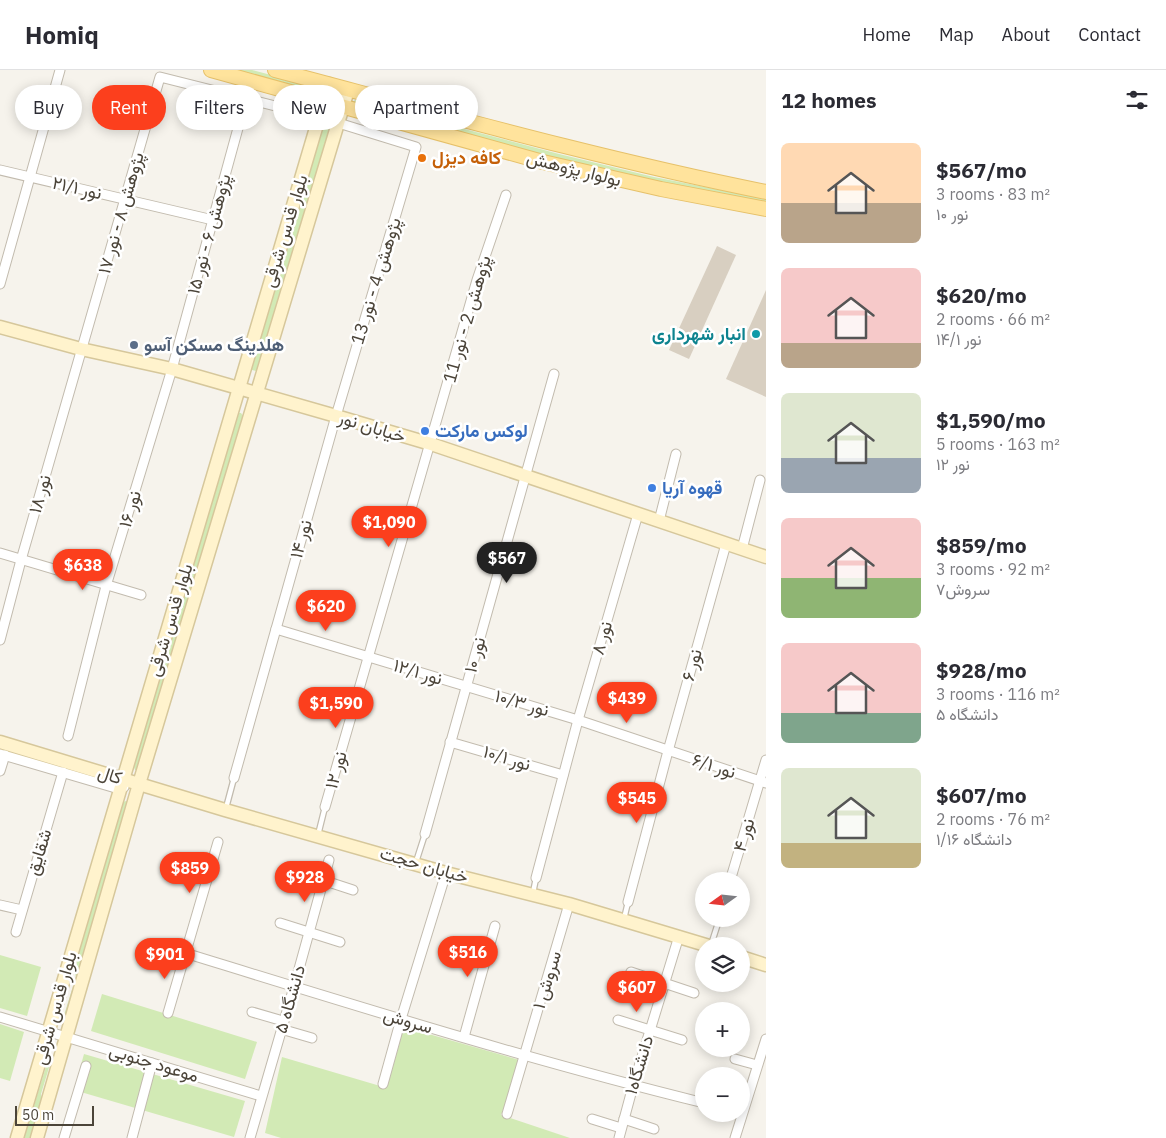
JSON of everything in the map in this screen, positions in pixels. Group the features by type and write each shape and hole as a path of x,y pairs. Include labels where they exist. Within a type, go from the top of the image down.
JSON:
{"main road":[{"name":"بولوار پژوهش","path":"211,70 273,87"},
{"name":"بولوار پژوهش","path":"275,70 549,143 706,180 766,192"},
{"name":"بلوار قدس شرقی","path":"345,102 348,90"},
{"name":"بولوار پژوهش","path":"345,106 544,162 661,189 766,209"},
{"name":"بلوار قدس شرقی","path":"17,1138 47,1031 315,130"},
{"name":"بلوار قدس شرقی","path":"37,1138 139,784 336,130"},
{"name":"خیابان نور","path":"0,327 81,349 172,369 431,444 766,556"},
{"name":"کال","path":"0,742 121,784 139,784"},
{"name":"خیابان حجت","path":"139,784 446,873 570,904 695,941"},
{"path":"750,960 766,965"}],"street":[{"path":"0,284 60,70"},
{"name":"پژوهش ۸ - نور ۱۷","path":"81,349 160,77 191,85"},
{"name":"پژوهش 4 - نور 13","path":"336,416 416,146 345,125"},
{"name":"پژوهش ۶ - نور ۱۵","path":"172,369 238,130"},
{"name":"نور ۲۱/۱","path":"0,170 213,220"},
{"name":"پژوهش 2 - نور 11","path":"431,444 477,280 506,194"},
{"name":"نور ۱۸","path":"0,640 81,349"},
{"name":"نور ۱۶","path":"68,736 106,586 172,369"},
{"name":"نور ۱۰","path":"424,834 554,374"},
{"name":"نور ۱۴","path":"234,778 336,416"},
{"name":"نور ۱۲","path":"325,807 431,444"},
{"path":"659,521 676,454"},
{"path":"742,549 760,480"},
{"name":"نور ۸","path":"536,878 578,720 638,514"},
{"name":"نور ۶","path":"628,902 726,544"},
{"path":"0,554 142,596"},
{"name":"نور ۱۲/۱","path":"276,629 466,687"},
{"name":"نور ۱۰/۳","path":"466,687 578,720 668,751"},
{"name":"نور ۱۰/۱","path":"450,742 563,775"},
{"name":"نور ۶/۱","path":"668,751 763,782"},
{"path":"0,771 2,755"},
{"name":"کال","path":"2,755 63,772 121,784"},
{"name":"نور ۴","path":"733,872 763,782 766,760"},
{"name":"شقایق","path":"16,932 63,772"},
{"path":"168,1013 218,842"},
{"name":"دانشگاه ۵","path":"250,1138 329,860"},
{"path":"295,872 353,890"},
{"path":"383,1084 446,873"},
{"name":"سروش ۱","path":"507,1114 570,904"},
{"path":"0,905 22,910"},
{"path":"280,923 340,942"},
{"path":"464,1037 495,926"},
{"name":"دانشگاه۱","path":"618,1138 679,936"},
{"name":"سروش","path":"185,953 524,1055 633,1086 695,1101"},
{"path":"631,972 694,993"},
{"path":"252,1012 312,1038"},
{"name":"موعود جنوبی","path":"0,1017 261,1096"},
{"path":"618,1020 682,1040"},
{"path":"750,1087 766,1039"},
{"path":"735,1059 757,1065"},
{"path":"132,1138 152,1063"},
{"path":"64,1138 86,1066"},
{"path":"592,1119 654,1129"},
{"path":"735,1138 739,1122"}],"lane":[{"path":"225,810 234,778"},
{"path":"318,836 325,807"},
{"path":"416,864 424,834"},
{"path":"532,895 536,878"},
{"path":"624,920 628,902"}],"green space":[{"path":"234,70 252,70 309,85 290,85"},
{"path":"322,130 329,130 258,367 256,371 252,370 251,367"},
{"path":"448,130 468,130 654,177 766,199 766,204 652,181 516,149"},
{"path":"239,413 243,416 140,766 138,770 135,770 133,764"},
{"path":"123,802 128,802 67,1018 65,1018 64,1015 76,977 73,967"},
{"path":"0,955 41,967 27,1016 0,1008"},
{"path":"102,994 257,1042 245,1079 91,1031"},
{"path":"0,1024 24,1032 10,1081 0,1078"},
{"path":"404,1027 523,1061 501,1115 570,1138 281,1138 265,1133 282,1057 387,1088"},
{"path":"84,1054 245,1101 234,1137 74,1090"},
{"path":"49,1057 51,1061 41,1094 42,1104 32,1138 24,1138"}],"building":[{"path":"717,246 736,255 689,359 669,350"},
{"name":"انبار شهرداری","path":"766,290 766,397 726,379"}],"place":[{"name":"کافه دیزل","path":"422,158"},
{"name":"انبار شهرداری","path":"756,334"},
{"name":"هلدینگ مسکن آسو","path":"134,345"},
{"name":"لوکس مارکت","path":"425,431"},
{"name":"قهوه آریا","path":"652,488"}]}
